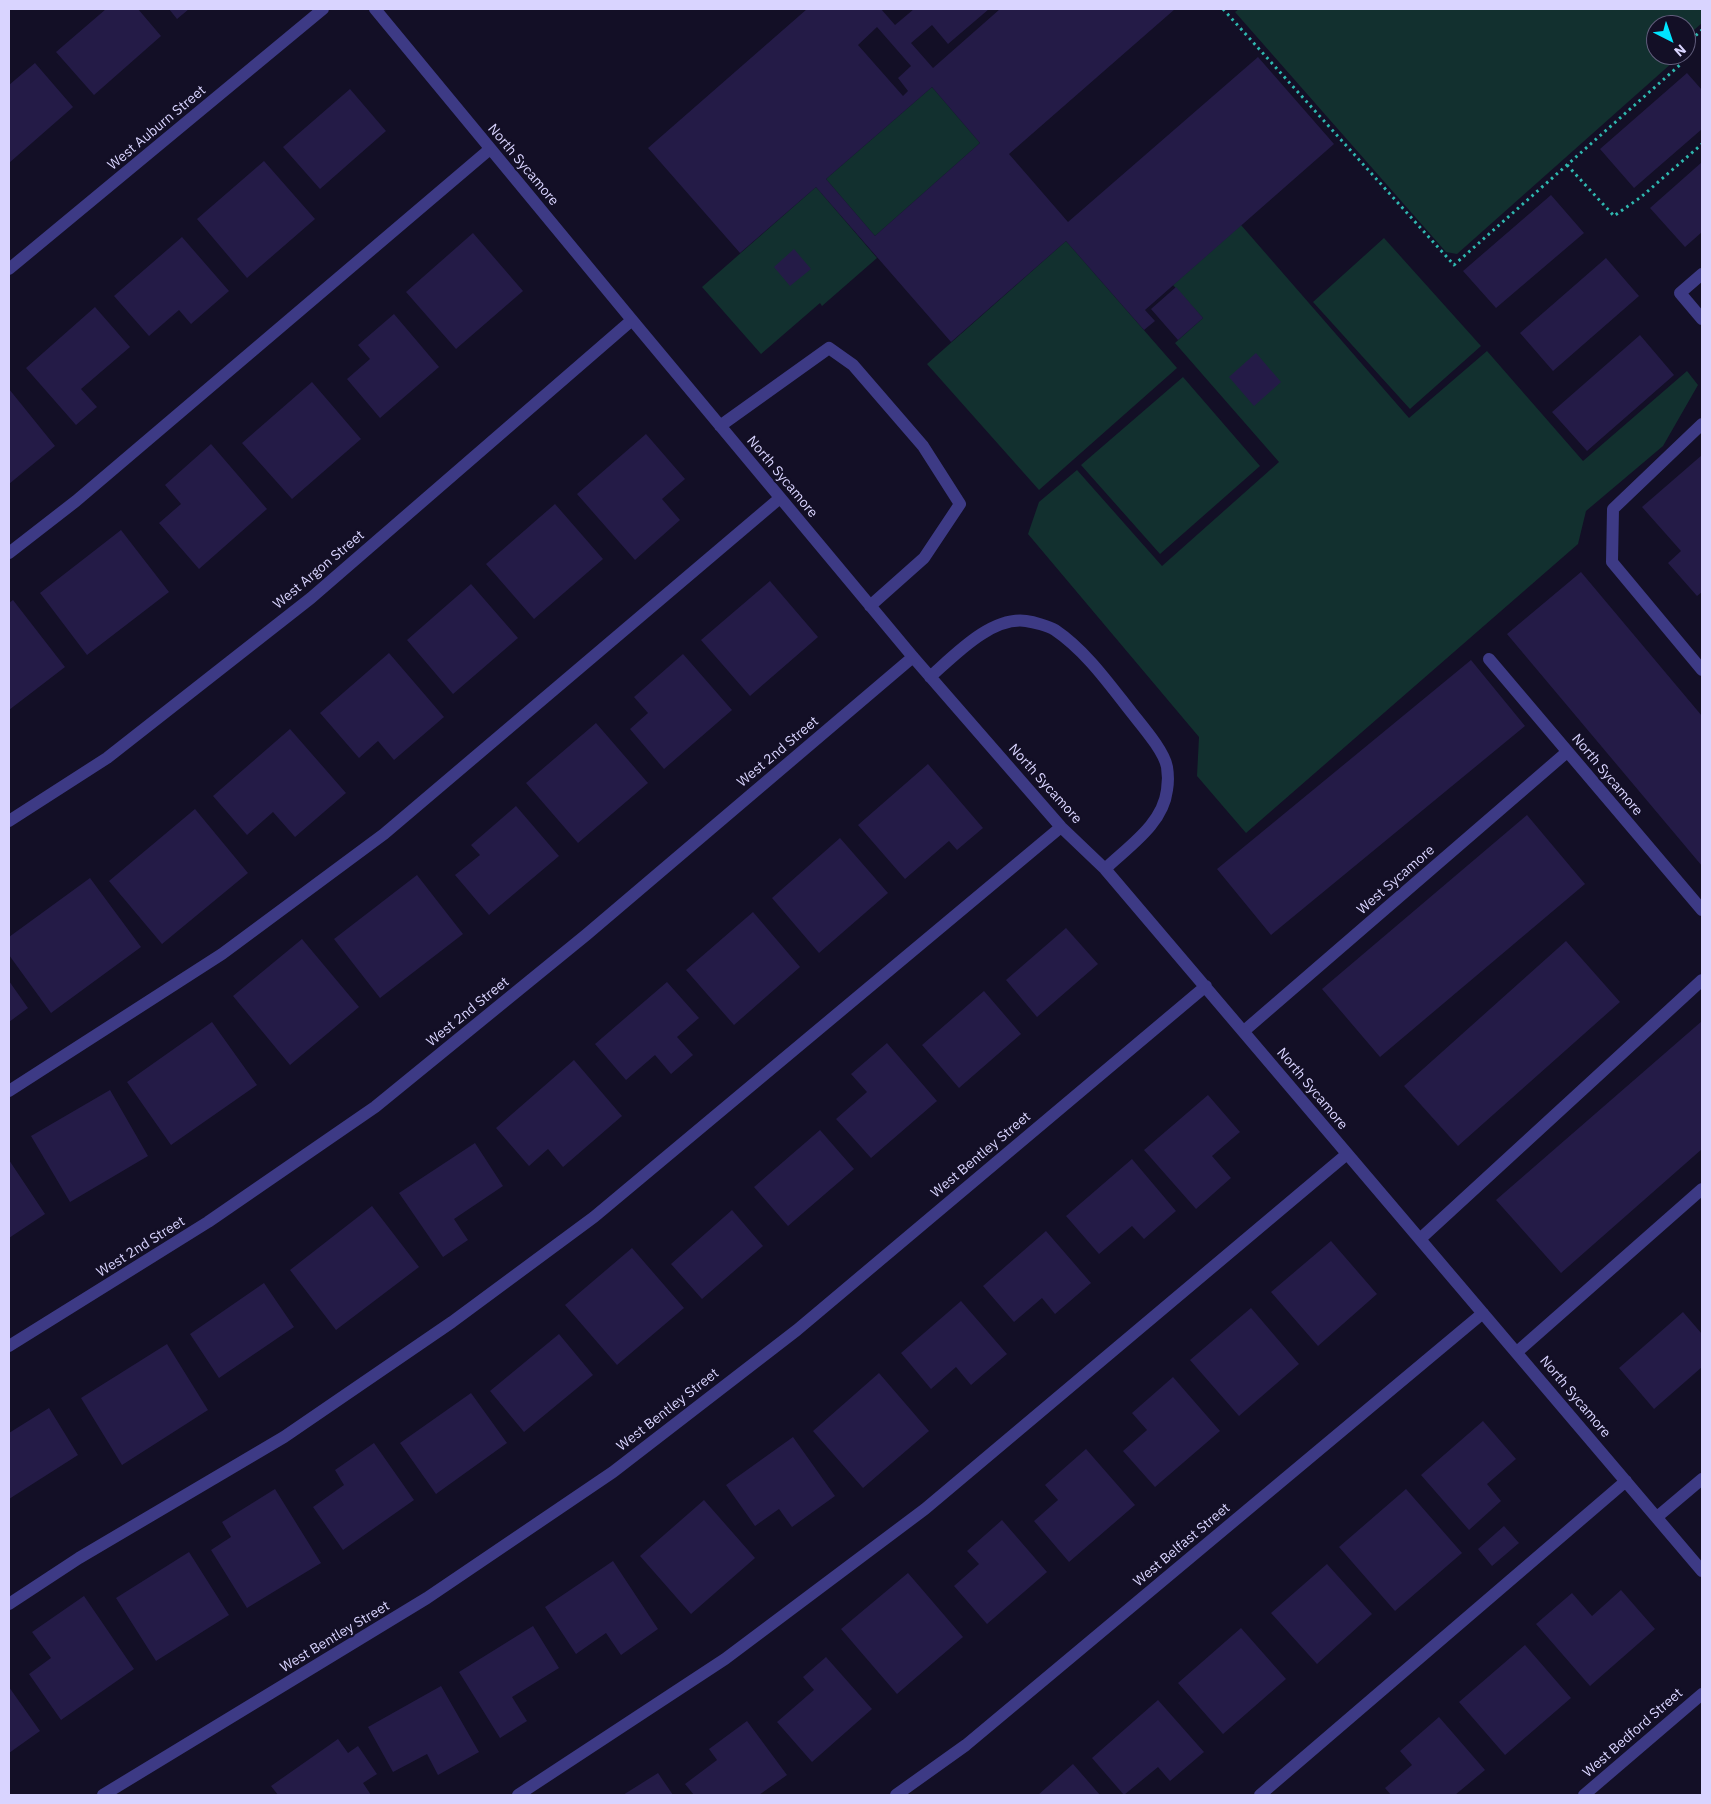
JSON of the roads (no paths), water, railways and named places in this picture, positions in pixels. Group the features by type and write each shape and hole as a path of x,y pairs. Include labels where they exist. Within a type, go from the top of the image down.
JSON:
{"street":[{"name":"West Auburn Street","path":"9,270 323,9"},
{"name":"North Sycamore","path":"375,9 913,657 1061,827 1105,869 1206,986 1702,1571"},
{"path":"9,553 76,501 490,149"},
{"path":"1702,274 1680,293 1702,319"},
{"name":"West Argon Street","path":"9,822 107,758 311,598 632,320"},
{"path":"720,426 829,348 853,365 923,446 960,504 924,558 870,606"},
{"path":"1702,424 1613,509 1612,562 1702,670"},
{"path":"9,1091 222,954 384,834 780,498"},
{"path":"930,677 980,634 1012,622 1026,621 1052,628 1083,654 1153,740 1167,767 1167,790 1162,808 1154,822 1105,869"},
{"name":"West 2nd Street","path":"9,1346 208,1222 375,1108 594,929 913,657"},
{"name":"North Sycamore","path":"1489,659 1702,910"},
{"name":"West Sycamore","path":"1244,1031 1567,752"},
{"path":"9,1604 79,1558 284,1437 452,1322 594,1216 1061,827"},
{"path":"1420,1239 1702,980"},
{"name":"West Bentley Street","path":"103,1795 427,1598 613,1472 797,1330 1206,986"},
{"path":"518,1795 725,1660 925,1509 1348,1154"},
{"path":"1516,1352 1702,1189"},
{"name":"West Belfast Street","path":"896,1795 966,1745 1483,1313"},
{"path":"1657,1517 1702,1479"},
{"path":"1260,1795 1626,1481"},
{"name":"West Bedford Street","path":"1584,1795 1702,1694"}]}
